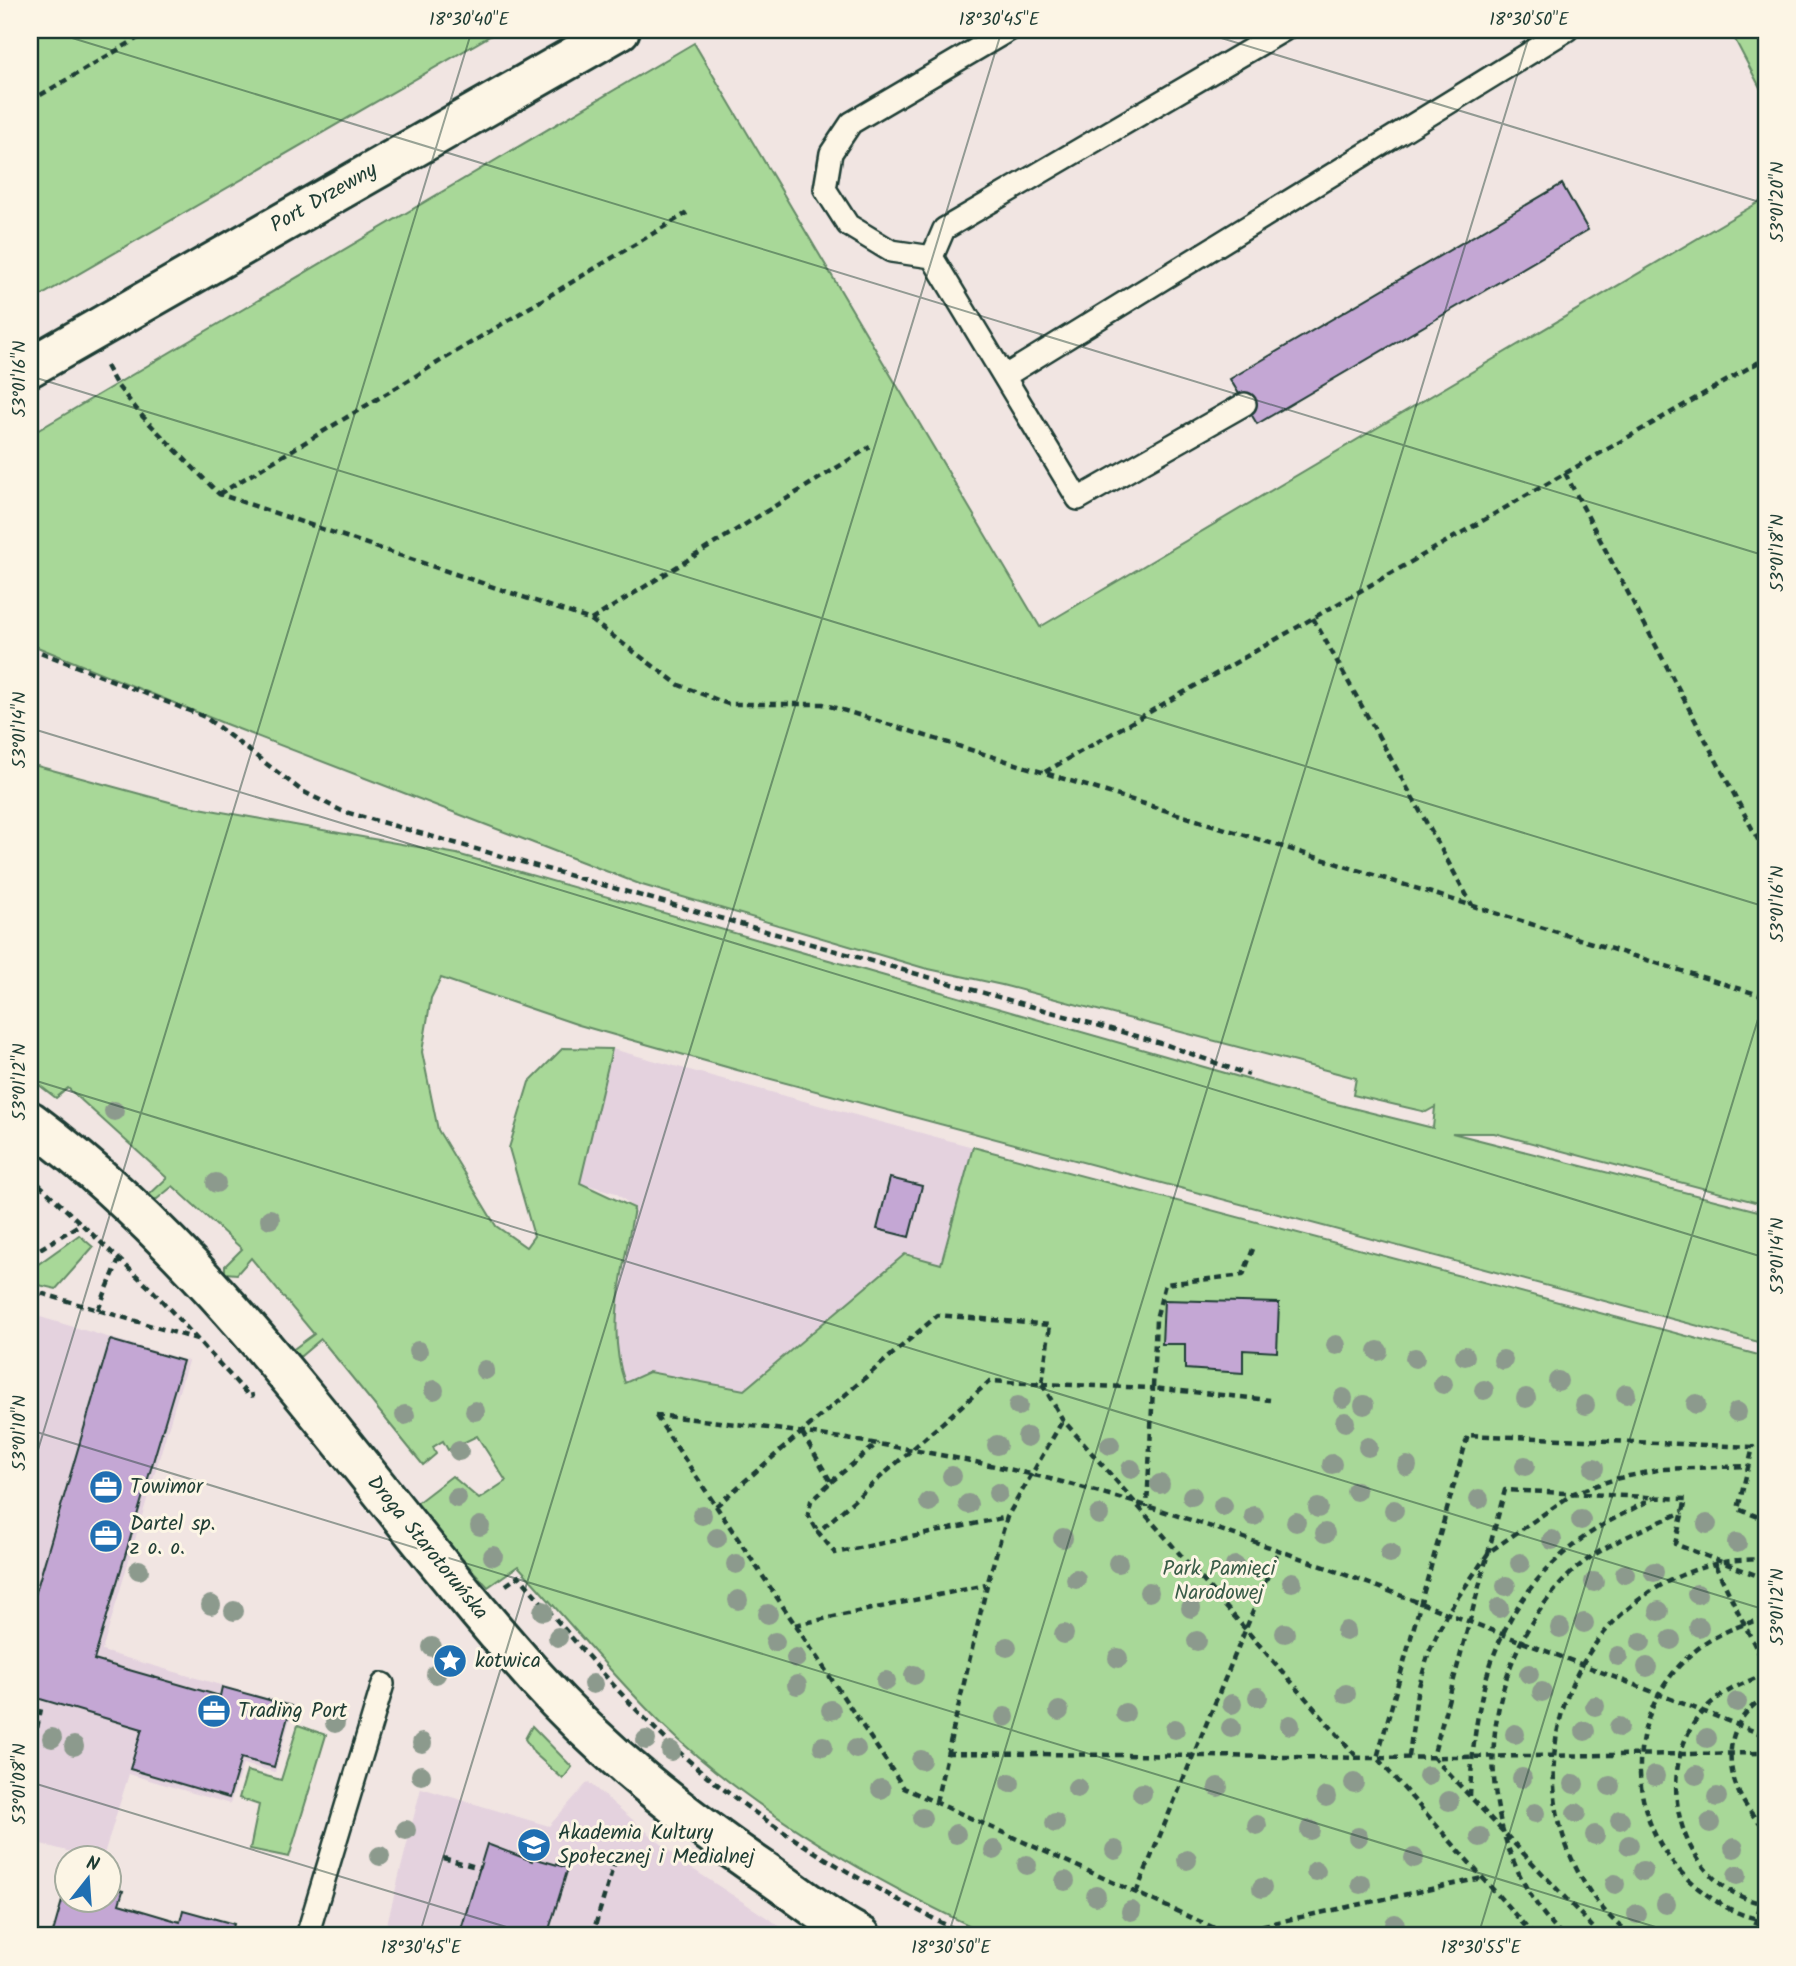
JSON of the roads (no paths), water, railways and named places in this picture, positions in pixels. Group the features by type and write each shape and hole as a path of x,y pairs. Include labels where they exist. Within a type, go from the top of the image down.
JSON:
{"street":[{"name":"Port Drzewny","path":"30,367 620,30"},
{"name":"Droga Starotoruńska","path":"30,1121 75,1155 151,1223 195,1269 260,1342 474,1606 537,1679 613,1755 690,1820 861,1936"}],"lane":[{"path":"932,257 891,251 848,225 825,189 831,153 851,123 1009,30"},
{"path":"932,257 944,229 1284,30"},
{"path":"1005,376 1567,30"},
{"path":"932,257 1078,499 1245,404"},
{"path":"307,1936 383,1684"}],"place":[{"name":"Towimor","path":"106,1487"},
{"name":"Dartel sp. z o. o.","path":"106,1536"},
{"name":"kotwica","path":"450,1661"},
{"name":"Trading Port","path":"214,1711"},
{"name":"Akademia Kultury Społecznej i Medialnej","path":"534,1845"}],"park label":[{"name":"Park Pamięci Narodowej","path":"1219,1581"}]}
